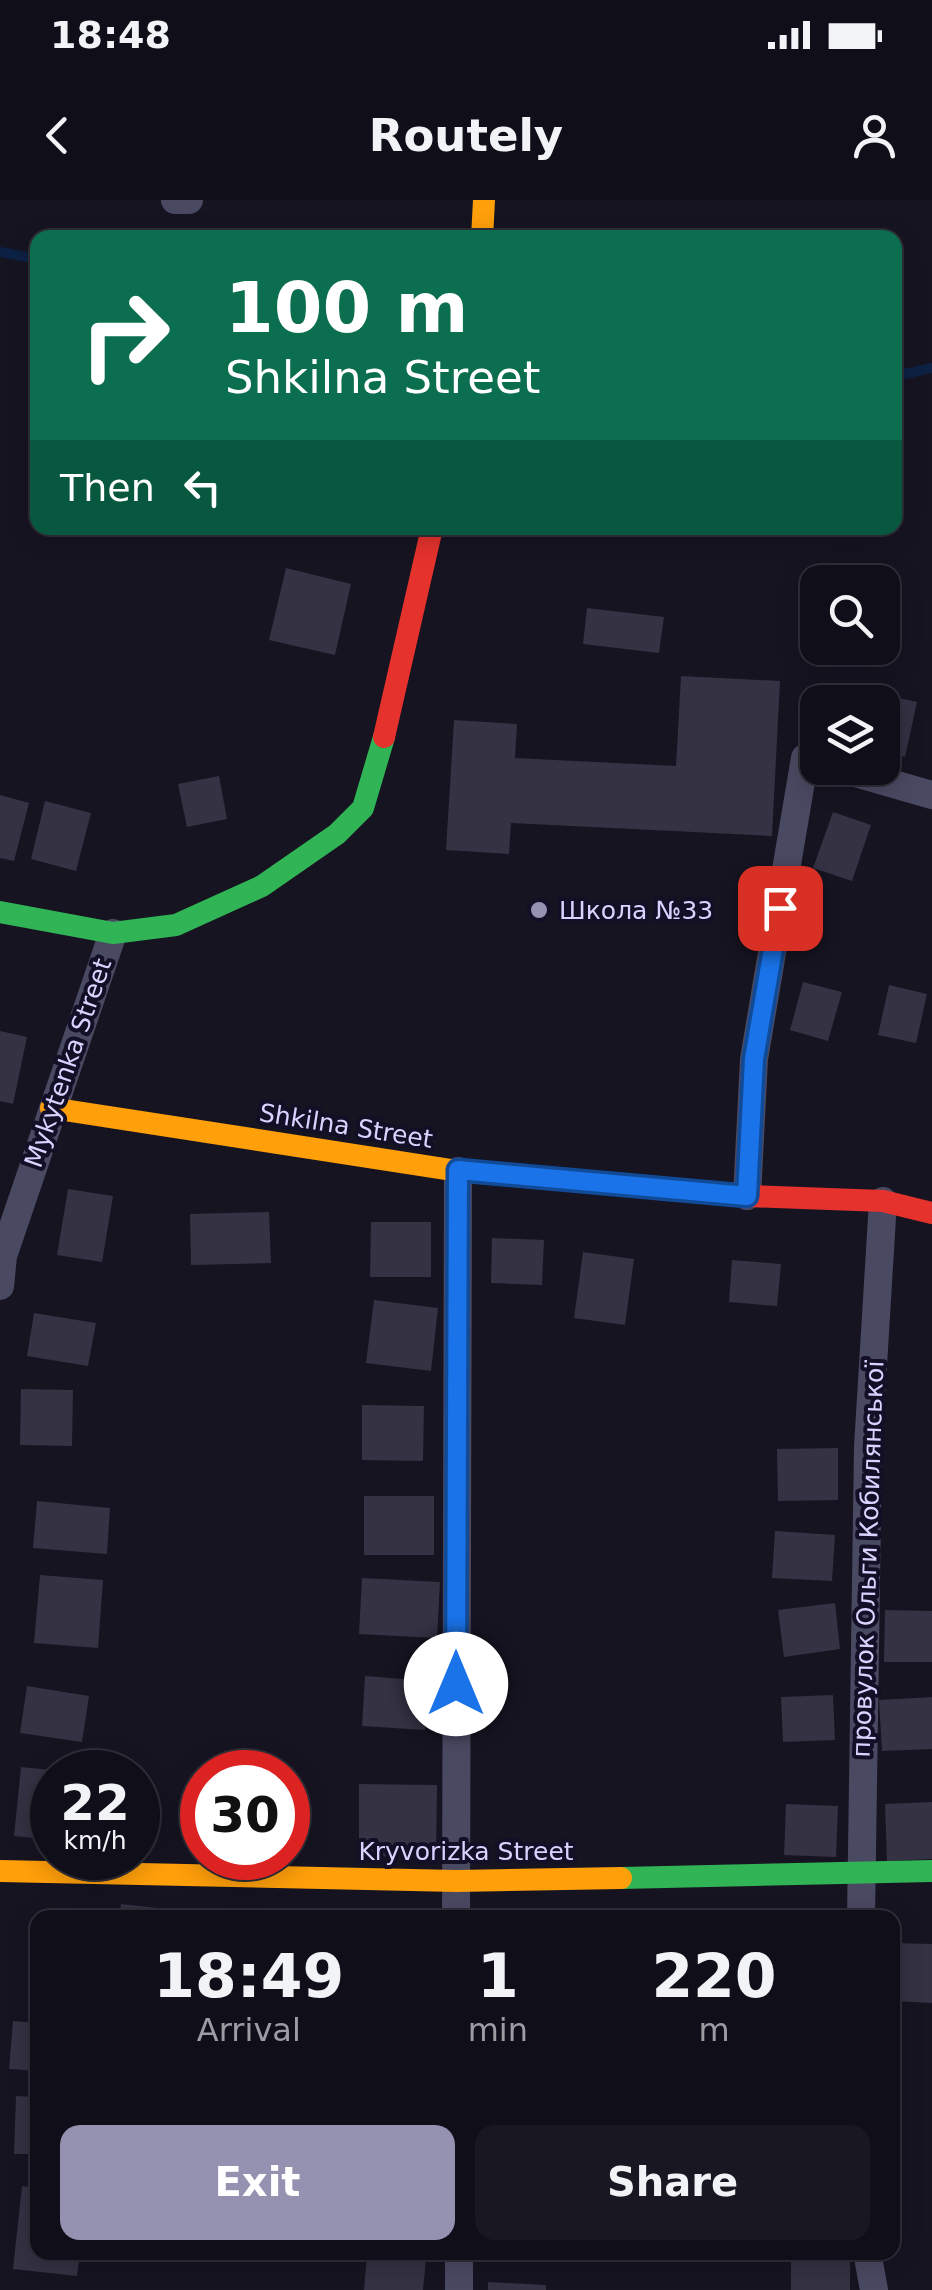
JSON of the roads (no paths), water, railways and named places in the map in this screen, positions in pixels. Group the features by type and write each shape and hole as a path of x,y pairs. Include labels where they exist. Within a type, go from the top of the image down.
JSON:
{"street":[{"path":"175,200 189,200"},
{"path":"482,230 484,200"},
{"name":"Mykytenka Street","path":"0,1286 3,1256 113,932 176,925 262,886 337,834 363,808 375,775 430,535"},
{"path":"747,1196 754,1059 800,785"},
{"path":"897,785 932,795"},
{"path":"0,912 113,932"},
{"name":"Shkilna Street","path":"51,1108 458,1170 747,1196 884,1201 932,1214"},
{"path":"456,1910 458,1170"},
{"name":"провулок Ольги Кобилянської","path":"862,1910 868,1447 884,1201"},
{"name":"Kryvorizka Street","path":"0,1872 456,1881 932,1871"},
{"path":"459,2260 460,2290"},
{"path":"869,2260 874,2290"}],"waterway":[{"path":"0,252 30,258"},
{"path":"902,374 932,368"}],"place":[{"name":"Школа №33","path":"539,910"}]}
